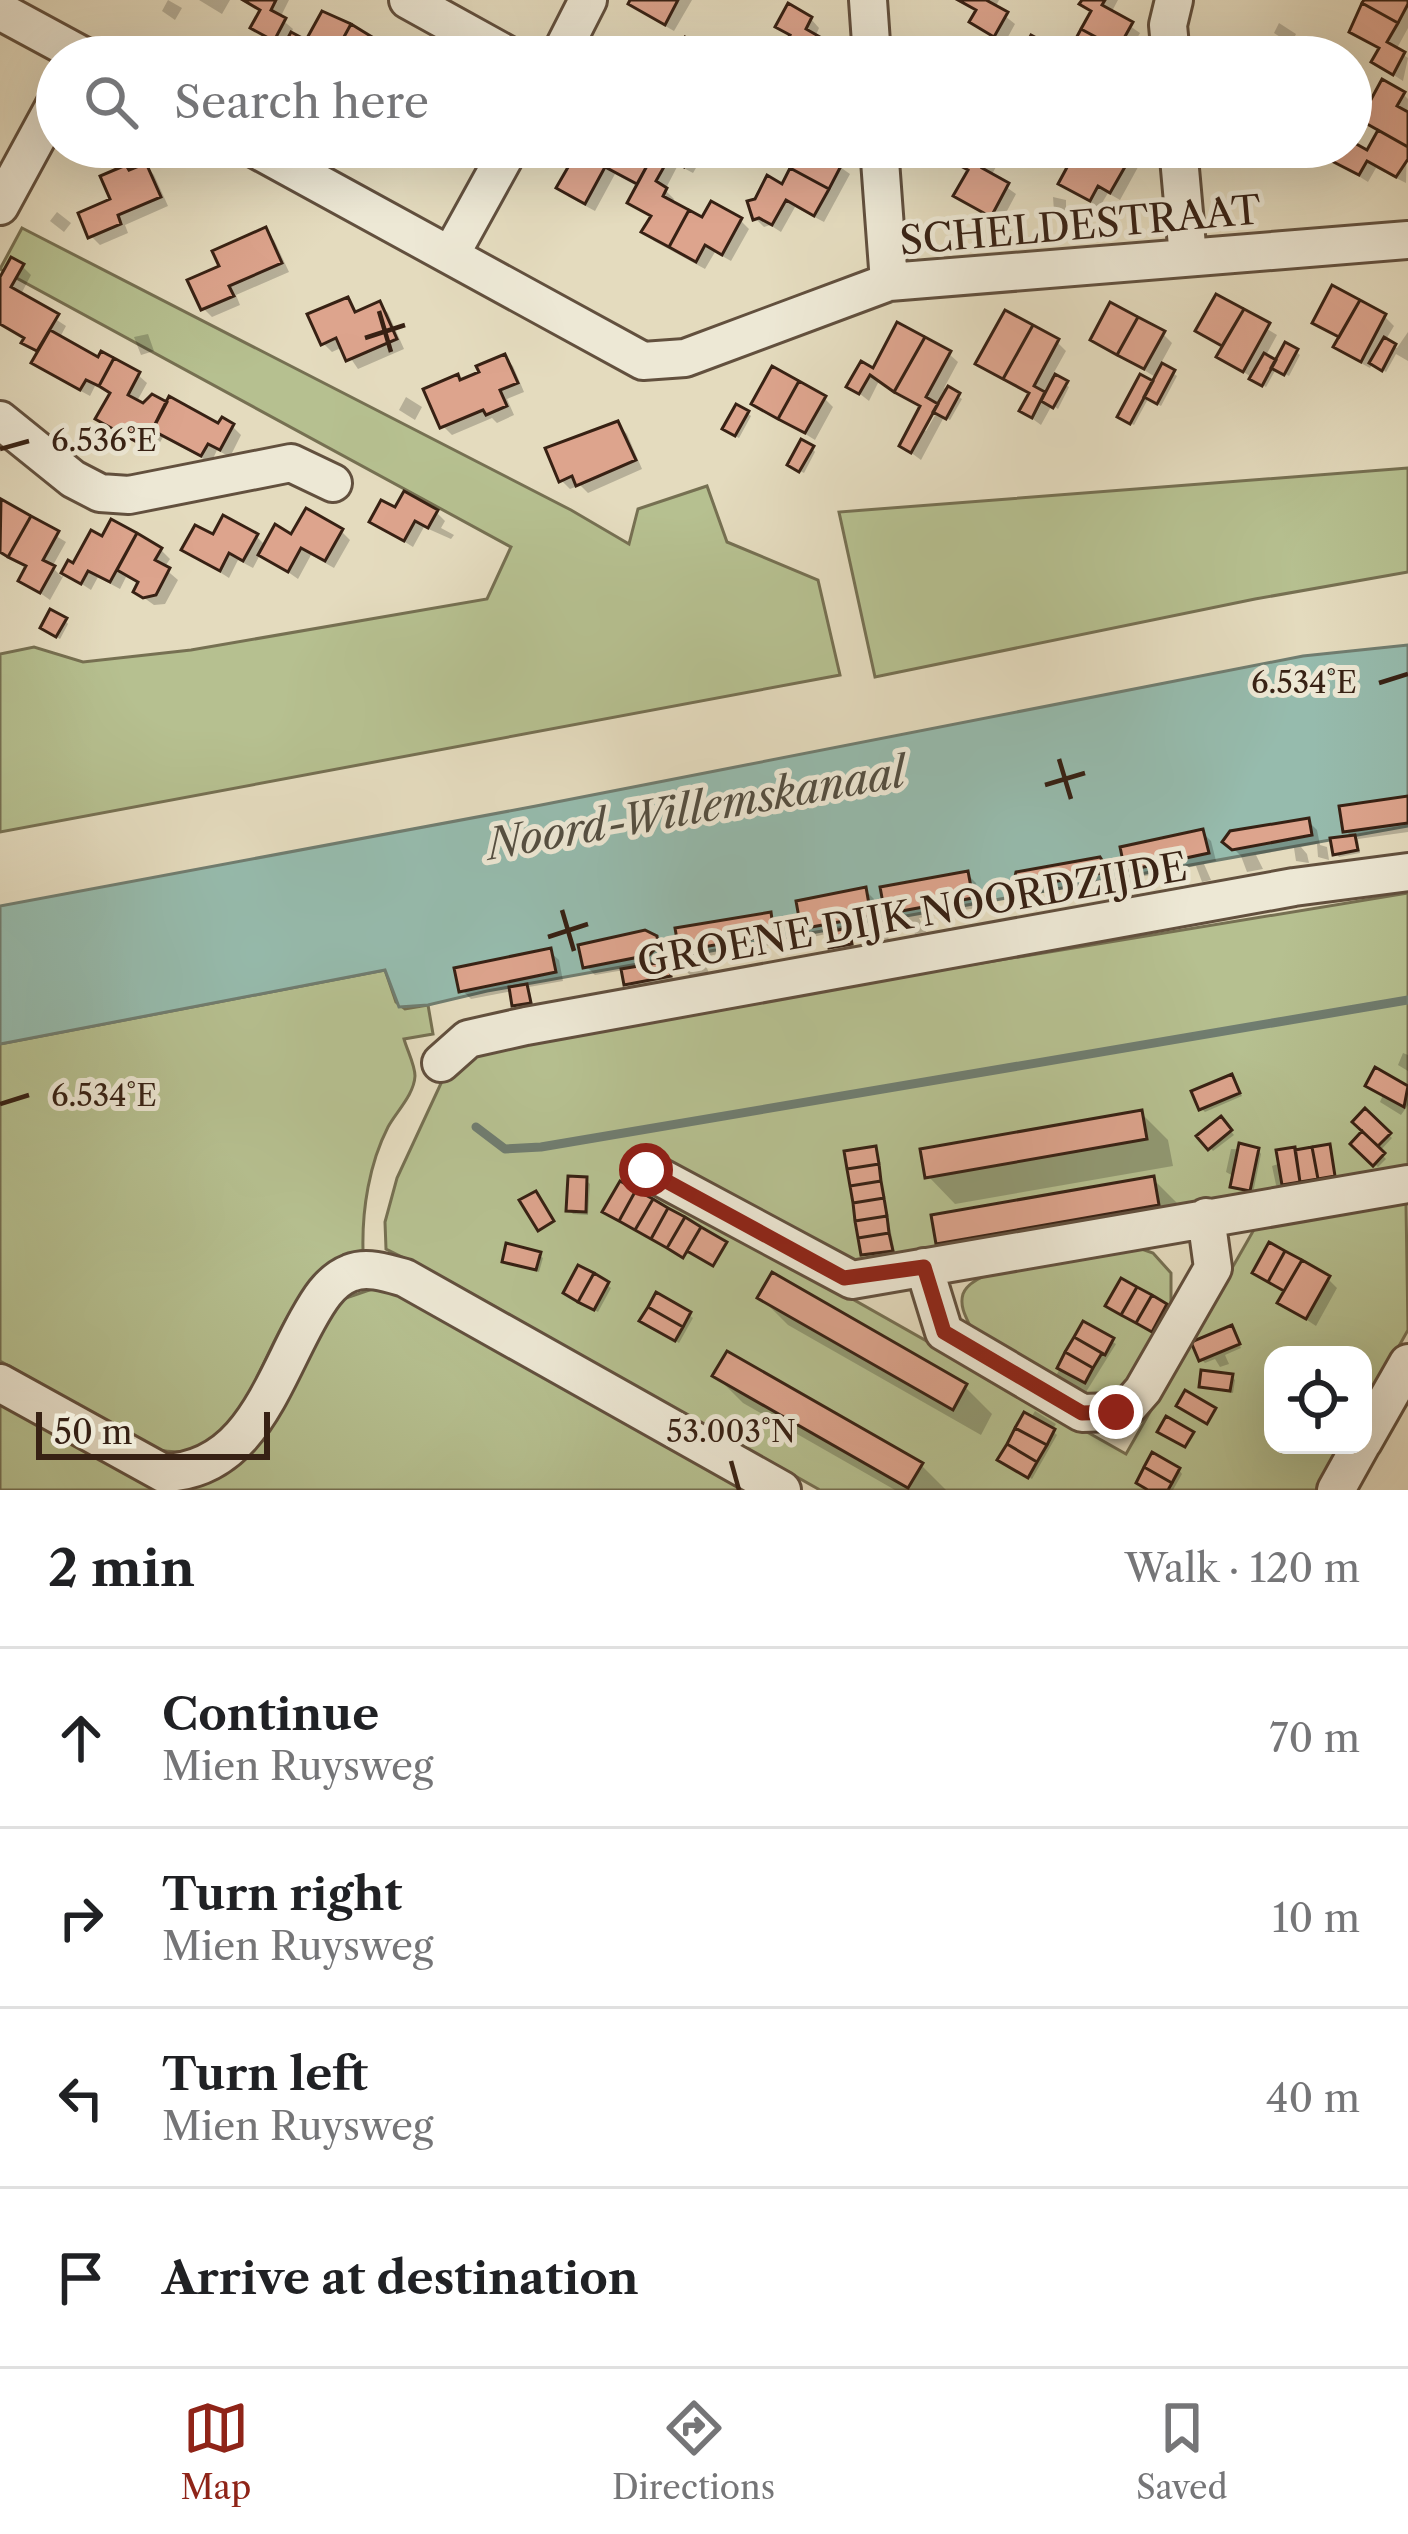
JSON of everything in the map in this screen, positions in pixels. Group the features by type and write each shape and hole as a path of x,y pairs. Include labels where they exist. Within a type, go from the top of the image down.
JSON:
{"street":[{"path":"408,0 474,36"},
{"path":"570,36 588,0"},
{"path":"868,0 871,36"},
{"path":"1169,36 1174,0"},
{"path":"0,11 46,36"},
{"path":"0,206 36,139"},
{"name":"SCHELDESTRAAT","path":"291,168 643,361 686,358 889,282 1408,240"},
{"path":"451,254 498,168"},
{"path":"881,168 889,282"},
{"path":"1180,168 1188,257"},
{"path":"0,420 73,479 100,494 128,495 291,463 333,483"},
{"name":"GROENE DIJK NOORDZIJDE","path":"441,1063 468,1039 526,1026 1294,887 1408,872"},
{"path":"646,1170 844,1278 1408,1184"},
{"path":"924,1267 944,1332 1082,1413 1116,1412 1143,1390 1213,1268 1206,1217"},
{"path":"0,1383 163,1473 189,1472 212,1464 239,1442 322,1295 350,1273 379,1271 405,1278 782,1490"},
{"path":"1372,1426 1408,1363"},
{"path":"1336,1490 1356,1454"}],"shaded area":[{"path":"22,228 629,544 638,509 707,486 727,542 818,580 840,675 0,832 0,654 34,647 83,662 191,650 487,599 511,547 0,269"},
{"path":"1408,468 1408,572 875,677 839,512"},
{"path":"1408,893 1408,1165 852,1265 637,1177 1126,1454 1256,1226 1389,1200 1406,1204 1408,1330 1372,1394 1372,1346 1264,1346 1264,1454 1338,1454 1318,1490 820,1490 386,1249 385,1222 397,1178 443,1079 474,1051"},
{"path":"385,970 396,1002 405,1009 428,1005 433,1034 404,1039 414,1083 388,1127 371,1172 363,1250 330,1269 303,1295 225,1428 207,1443 185,1451 159,1450 0,1361 0,1044"},
{"path":"1133,1246 1153,1253 1171,1273 1171,1307 1131,1382 1115,1392 1082,1397 972,1330 963,1294 990,1273"},
{"path":"378,1287 398,1289 755,1490 0,1490 0,1401 163,1487 191,1483 218,1469 264,1421 343,1299"}],"water":[{"name":"Noord-Willemskanaal","path":"1408,645 1408,826 428,1005 399,1007 385,970 0,1044 0,906 1303,656"}],"building":[{"path":"243,0 276,0 271,10 286,18 277,36 250,28 260,10"},
{"path":"630,0 678,0 665,25 628,4"},
{"path":"958,0 986,0 1008,12 992,36 969,22 976,10"},
{"path":"1105,0 1102,5 1133,22 1125,36 1094,36 1081,29 1091,11 1079,4"},
{"path":"1408,0 1408,4 1398,23 1362,3"},
{"path":"788,3 812,17 806,29 818,36 789,36 775,27"},
{"path":"1362,3 1398,23 1387,42 1405,52 1393,75 1372,63 1379,48 1372,44 1372,36 1349,32"},
{"path":"322,11 351,24 344,36 308,36"},
{"path":"351,24 370,36 344,36"},
{"path":"1382,79 1405,92 1397,106 1408,112 1408,147 1372,127 1372,98"},
{"path":"1378,130 1408,147 1408,159 1396,177 1372,164 1372,141"},
{"path":"119,168 148,168 161,197 118,215 121,224 88,238 78,213 110,199 100,176"},
{"path":"568,168 604,168 585,204 556,188"},
{"path":"607,168 646,168 637,184"},
{"path":"646,168 663,168 656,181 667,188 663,196 689,210 669,247 641,232 651,216 627,203"},
{"path":"790,168 840,168 829,189"},
{"path":"790,168 829,189 814,216 786,200 772,225 753,220 747,201 755,199 767,175 782,184"},
{"path":"964,168 982,168 1009,183 991,217 953,196 968,170"},
{"path":"1067,168 1124,168 1110,193 1098,186 1090,201 1058,184"},
{"path":"711,201 742,218 722,255 705,245 696,262 669,247 689,210 702,217"},
{"path":"266,227 282,263 229,286 234,296 201,310 187,280 219,266 212,251"},
{"path":"11,257 24,264 11,287 59,314 37,351 0,324 0,277"},
{"path":"1332,285 1360,300 1339,337 1312,323"},
{"path":"1216,294 1244,309 1222,346 1195,331"},
{"path":"348,297 355,312 380,301 397,339 346,361 336,338 321,345 307,314"},
{"path":"1360,300 1386,314 1361,362 1333,347"},
{"path":"1110,302 1138,317 1117,355 1090,340"},
{"path":"1244,309 1270,323 1243,372 1216,357"},
{"path":"1005,310 1033,325 1003,379 975,364"},
{"path":"1138,317 1165,331 1144,369 1117,355"},
{"path":"897,322 925,337 894,392 870,375 859,394 846,387 861,361 873,368"},
{"path":"1033,325 1059,339 1034,386 1045,392 1032,418 1019,411 1029,393 1003,379"},
{"path":"50,330 98,357 101,351 114,358 99,386 86,380 80,390 31,363"},
{"path":"925,337 951,351 926,397 938,404 911,453 899,446 920,406 894,392"},
{"path":"1384,337 1396,344 1382,371 1369,363"},
{"path":"1285,342 1298,349 1284,375 1271,368"},
{"path":"1264,353 1276,360 1262,386 1249,379"},
{"path":"505,354 518,383 500,390 507,406 486,415 483,410 440,428 423,389 458,374 460,380 479,372 476,366"},
{"path":"114,358 140,372 128,395 143,403 152,394 167,402 144,446 95,419 110,393 99,386"},
{"path":"1162,363 1175,370 1157,404 1144,397"},
{"path":"772,366 799,381 778,419 751,404"},
{"path":"1055,374 1068,381 1053,408 1041,401"},
{"path":"1140,374 1153,381 1130,424 1117,417"},
{"path":"799,381 826,396 805,433 778,419"},
{"path":"948,386 960,393 946,419 933,412"},
{"path":"169,396 218,423 222,417 234,424 220,450 208,444 201,456 152,430"},
{"path":"736,404 749,411 735,436 722,429"},
{"path":"618,421 636,460 576,486 572,476 559,482 545,448"},
{"path":"801,439 814,446 799,472 787,465"},
{"path":"404,491 438,510 428,528 415,521 404,541 369,522 381,500 395,507"},
{"path":"1,499 31,516 8,557 0,552"},
{"path":"306,508 343,529 325,561 301,548 288,572 258,555 275,524 291,534"},
{"path":"223,515 258,534 243,561 229,553 220,571 181,550 195,525 213,534"},
{"path":"31,516 59,531 43,560 55,566 40,593 18,581 26,566 8,557"},
{"path":"111,519 137,533 110,582 88,571 81,584 61,573 68,560 73,563 91,530 102,536"},
{"path":"137,533 162,548 155,560 170,568 156,595 143,598 133,592 138,582 117,570"},
{"path":"50,609 67,618 56,637 40,628"},
{"path":"1408,796 1408,823 1343,832 1339,806"},
{"path":"1309,818 1312,835 1232,850 1222,842 1230,831"},
{"path":"1203,829 1209,853 1125,871 1120,847"},
{"path":"1355,835 1358,850 1333,855 1330,838"},
{"path":"1100,857 1105,865 1102,873 1019,888 1014,881 1016,872"},
{"path":"968,871 973,898 885,914 880,887"},
{"path":"866,887 871,916 801,929 796,901"},
{"path":"771,912 774,935 679,951 675,928"},
{"path":"849,928 852,944 829,948 827,932"},
{"path":"645,930 657,936 658,946 649,955 583,968 578,945"},
{"path":"551,948 556,972 459,992 454,968"},
{"path":"668,961 671,976 624,985 621,969"},
{"path":"527,984 531,1003 512,1006 509,987"},
{"path":"1375,1067 1408,1086 1404,1107 1365,1086"},
{"path":"1232,1074 1240,1093 1199,1110 1191,1091"},
{"path":"1365,1108 1391,1133 1378,1146 1352,1122"},
{"path":"1142,1110 1147,1139 925,1178 920,1149"},
{"path":"1221,1116 1232,1130 1208,1150 1196,1136"},
{"path":"1362,1131 1385,1153 1373,1166 1350,1144"},
{"path":"1239,1143 1259,1148 1250,1191 1230,1187"},
{"path":"1330,1144 1335,1176 1318,1179 1312,1147"},
{"path":"876,1146 879,1164 847,1169 844,1151"},
{"path":"1295,1147 1300,1182 1282,1185 1276,1150"},
{"path":"1312,1147 1318,1179 1300,1182 1295,1150"},
{"path":"879,1164 881,1181 850,1186 847,1169"},
{"path":"568,1176 587,1177 586,1212 566,1211"},
{"path":"1154,1176 1159,1205 936,1244 931,1215"},
{"path":"620,1181 636,1190 619,1221 602,1212"},
{"path":"881,1181 884,1198 853,1203 850,1186"},
{"path":"636,1190 653,1199 635,1230 619,1221"},
{"path":"536,1191 554,1221 538,1231 519,1200"},
{"path":"884,1198 887,1216 855,1221 853,1203"},
{"path":"653,1199 668,1208 651,1239 635,1230"},
{"path":"668,1208 685,1217 667,1248 651,1239"},
{"path":"887,1216 889,1233 858,1238 855,1221"},
{"path":"685,1217 701,1227 683,1258 667,1248"},
{"path":"701,1227 727,1242 713,1266 687,1251"},
{"path":"889,1233 893,1251 861,1255 858,1238"},
{"path":"1269,1242 1285,1251 1268,1282 1252,1273"},
{"path":"506,1243 541,1252 536,1270 502,1262"},
{"path":"1285,1251 1302,1260 1284,1291 1268,1282"},
{"path":"1302,1260 1330,1276 1306,1319 1277,1303"},
{"path":"578,1265 594,1273 578,1302 563,1293"},
{"path":"772,1272 967,1384 953,1410 757,1298"},
{"path":"594,1273 609,1282 594,1310 578,1302"},
{"path":"1121,1278 1137,1287 1121,1315 1105,1306"},
{"path":"1137,1287 1152,1295 1136,1323 1121,1315"},
{"path":"656,1292 691,1312 683,1327 648,1307"},
{"path":"1152,1295 1167,1304 1152,1332 1136,1323"},
{"path":"648,1307 683,1327 675,1341 639,1321"},
{"path":"1083,1321 1114,1338 1105,1355 1074,1337"},
{"path":"1232,1325 1240,1344 1199,1361 1191,1342"},
{"path":"1074,1337 1102,1353 1093,1368 1065,1352"},
{"path":"727,1351 923,1463 908,1488 712,1376"},
{"path":"1065,1352 1093,1368 1085,1383 1057,1368"},
{"path":"1201,1370 1233,1374 1230,1391 1199,1387"},
{"path":"1185,1390 1216,1408 1207,1424 1176,1406"},
{"path":"1024,1412 1055,1429 1047,1445 1015,1428"},
{"path":"1166,1416 1194,1432 1185,1447 1157,1432"},
{"path":"1015,1428 1047,1445 1037,1462 1007,1444"},
{"path":"1007,1444 1037,1462 1028,1478 997,1460"},
{"path":"1152,1452 1180,1468 1172,1483 1144,1467"},
{"path":"1144,1467 1172,1483 1168,1490 1148,1490 1136,1483"}],"waterway":[{"path":"476,1127 505,1149 541,1147 1408,1000"}],"route":[{"path":"646,1170 844,1278 924,1267 944,1332 1082,1413 1116,1412"}]}
